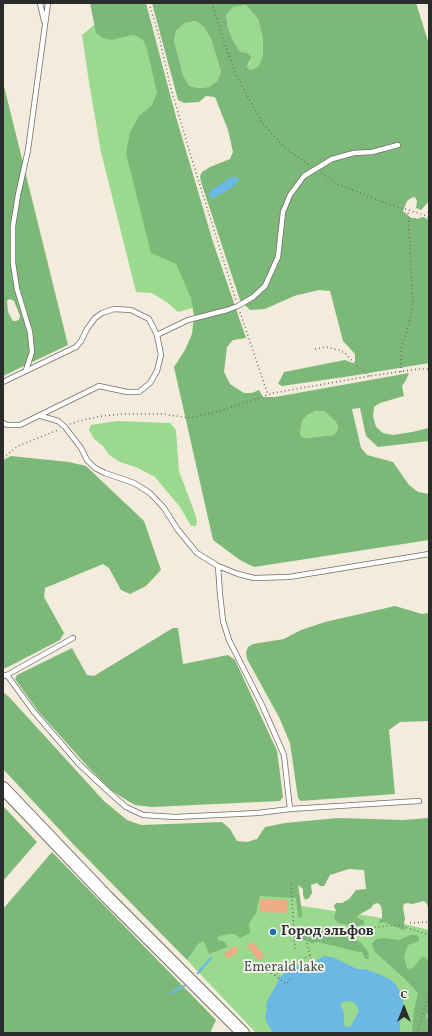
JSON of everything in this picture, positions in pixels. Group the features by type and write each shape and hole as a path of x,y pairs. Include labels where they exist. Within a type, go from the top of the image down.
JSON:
{"main road":[{"path":"3,788 107,897 243,1033"}],"lane":[{"path":"40,3 45,25"},
{"path":"26,370 32,352 30,332 17,289 13,263 13,226 28,150 48,3"},
{"path":"157,335 188,320 238,306 253,297 265,286 278,257 283,212 290,195 304,176 332,159 354,153 372,152 398,144"},
{"path":"3,382 76,347 82,341 87,329 95,318 102,313 114,309 131,310 149,319 157,335 161,355 157,371 150,383 139,392 127,392 99,386 41,416 20,425 7,425 3,423"},
{"path":"41,416 58,422 65,427 81,448 87,460 95,468 134,483 150,493 164,508 187,542 197,553 218,566 238,574 266,579 289,577 429,554"},
{"path":"218,566 224,621 229,640 276,734 284,755 290,809"},
{"path":"73,638 5,675 34,712 79,764 126,807 143,815 175,817 419,801"}],"path":[{"path":"149,3 159,36 170,85 191,156 238,306 268,395"},
{"path":"212,3 237,77 263,124 286,149 337,184 429,218"},
{"path":"401,372 401,347 409,324 413,304 408,210"},
{"path":"314,349 326,348 339,350 346,354 355,364 370,376"},
{"path":"3,458 18,446 89,418 124,414 163,414 189,418 223,410 273,393 370,376 429,369"},
{"path":"291,884 295,949"},
{"path":"410,923 429,922"},
{"path":"343,932 399,925 429,935"},
{"path":"307,943 312,963 315,968"},
{"path":"275,974 291,962 311,955"},
{"path":"267,972 275,974 286,984 292,977"},
{"path":"417,1033 429,995"}],"green space":[{"path":"90,3 146,3 176,117 213,242 246,338 233,340 227,347 224,372 230,384 244,393 252,393 259,390 263,397 275,397 409,373 402,386 404,396 380,403 374,407 373,416 376,427 383,433 393,435 429,428 429,441 378,447 366,436 360,408 352,409 361,448 367,455 393,462 409,485 418,492 429,494 429,540 254,567 240,560 213,540 174,367 185,350 192,334 194,316 191,298 176,264 151,253 126,153 130,132 139,116 152,105 157,93 147,49 143,40 137,36 131,35 112,40 103,38 96,33","holes":["316,411 324,411 336,422 338,427 334,435 306,438 302,437 300,434 302,421 307,415"]},
{"path":"152,3 416,3 429,44 429,201 421,210 416,208 417,201 415,197 411,198 407,201 403,211 411,218 417,219 423,217 429,220 429,363 282,386 278,384 284,372 345,360 355,364 355,354 343,341 330,291 319,290 294,296 265,309 250,310 240,300 200,176 202,172 210,167 230,159 233,152 228,130 215,97 206,96 199,102 184,103 178,100","holes":["246,5 258,19 263,39 263,55 258,67 250,70 247,67 251,57 247,53 239,51 228,28 226,15 233,7","196,21 204,27 211,39 221,72 217,81 209,87 199,88 189,86 183,75 174,41 176,31 185,23"]},
{"path":"246,5 258,19 263,39 263,55 258,67 250,70 247,67 250,62 247,53 239,51 228,28 226,15 233,7"},
{"path":"196,21 204,27 211,39 221,72 217,81 209,87 199,88 189,86 183,75 174,42 176,31 185,23"},
{"path":"94,25 110,30 142,35 154,62 173,254 203,305 178,312 168,303 152,293 136,292 101,152 89,82 82,35"},
{"path":"3,82 68,345 3,376","holes":["10,299 14,301 20,316 19,320 15,321 13,321 8,312 7,301"]},
{"path":"316,411 324,411 336,422 338,427 337,432 334,435 306,438 302,437 300,434 302,421 307,415"},
{"path":"117,421 170,423 176,430 179,471 194,511 197,521 196,526 191,526 180,507 155,477 136,467 120,462 109,455 103,446 94,439 89,430 91,425"},
{"path":"11,456 69,462 86,466 144,521 161,570 146,586 130,594 121,590 109,568 103,564 45,588 44,597 64,633 60,640 6,668 3,668 3,460"},
{"path":"395,606 422,614 429,613 429,721 400,722 389,730 395,794 301,801 298,798 290,743 279,717 247,659 246,652 248,647 253,644 284,639 301,630 325,622"},
{"path":"173,628 178,628 183,664 228,655 235,660 277,751 283,797 280,801 152,807 135,805 111,790 88,767 38,711 15,679 17,675 72,648 87,675 94,676"},
{"path":"3,692 104,801 127,820 141,825 222,822 230,829 237,841 247,842 257,839 265,827 285,823 338,818 403,820 429,818 429,911 427,904 424,901 404,904 405,929 403,930 384,922 380,923 379,921 382,918 382,912 381,906 378,903 374,904 371,908 357,916 364,921 364,925 357,926 338,923 334,918 336,911 334,906 336,903 342,903 349,899 356,890 366,889 364,870 349,869 330,875 324,886 320,886 317,883 311,885 312,893 309,898 305,900 303,889 298,885 302,912 302,917 300,918 298,915 296,898 260,896 256,913 249,923 250,933 240,938 235,934 227,934 217,937 218,940 225,942 227,947 209,954 204,941 199,943 187,960 73,844 3,769"},
{"path":"3,806 37,842 3,881"},
{"path":"52,852 216,1020 210,1033 3,1033 3,909"},
{"name":"Emerald lake","path":"295,864 301,906 376,917 429,930 429,1033 256,1033 187,960 241,878"},
{"path":"303,930 332,932 360,942 367,950 369,955 368,959 365,959 362,952 318,942 312,943 301,939 300,932"},
{"path":"410,935 416,935 419,937 419,941 408,945 404,957 407,968 412,969 422,957 426,958 428,961 429,1012 426,1014 426,1017 429,1021 429,1033 412,1033 414,1009 418,993 375,952 372,944 376,939 384,938 399,940"}],"water":[{"path":"231,177 238,177 238,182 214,198 209,196 210,191"},
{"path":"324,956 335,958 357,969 365,969 391,980 402,995 403,1000 400,1033 273,1033 266,1021 266,1005 278,982 278,979 290,969 302,964 307,966 311,971 314,971 318,967 316,962","holes":["349,1001 355,1003 359,1011 351,1026 345,1027 344,1013 340,1004"]}],"building":[{"path":"260,899 288,900 287,913 260,912"},
{"path":"253,942 265,956 259,961 247,946"},
{"path":"235,946 239,951 228,959 224,953"}],"waterway":[{"path":"198,973 211,958"},
{"path":"171,993 184,986"}],"place":[{"name":"Город эльфов","path":"273,932"}]}
